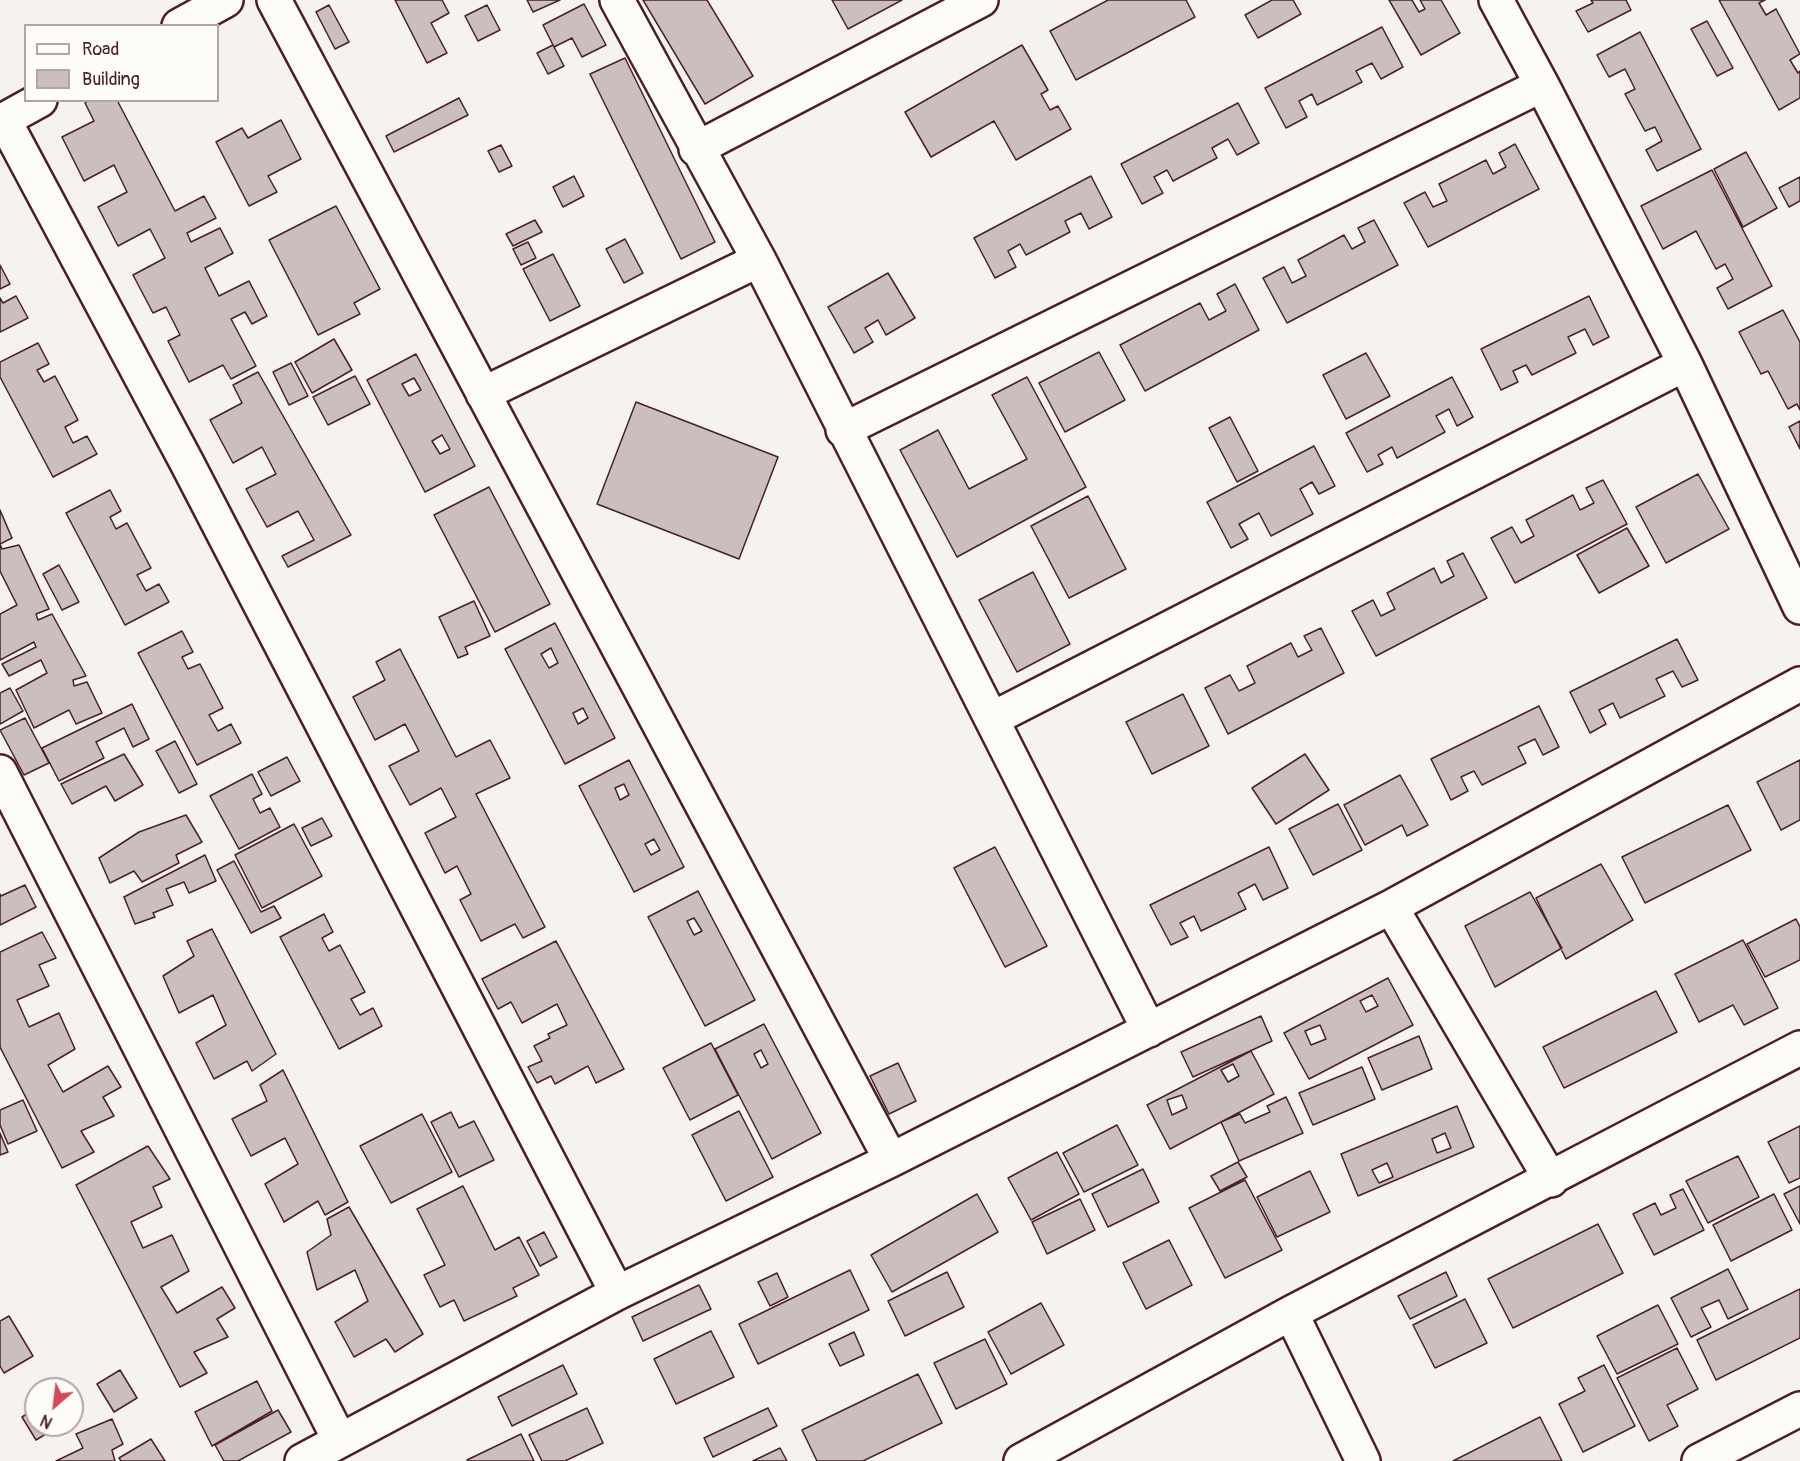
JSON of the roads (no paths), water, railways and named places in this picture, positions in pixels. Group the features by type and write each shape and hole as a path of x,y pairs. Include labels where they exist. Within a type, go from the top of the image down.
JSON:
{"street":[{"path":"183,24 226,0"},
{"path":"274,0 891,1160"},
{"path":"617,0 696,149 759,260 843,430 1149,1030"},
{"path":"696,149 981,0"},
{"path":"1496,0 1685,364 1800,607"},
{"path":"843,430 1542,85"},
{"path":"36,102 2,121 187,463 617,1293"},
{"path":"483,394 759,260"},
{"path":"992,719 1685,364"},
{"path":"302,1461 339,1439 617,1293 891,1160 1391,908 1800,684"},
{"path":"0,772 339,1439"},
{"path":"1391,908 1551,1180"},
{"path":"1022,1461 1291,1313 1551,1180 1800,1048"},
{"path":"1291,1313 1363,1461"},
{"path":"1699,1461 1800,1409"}]}
